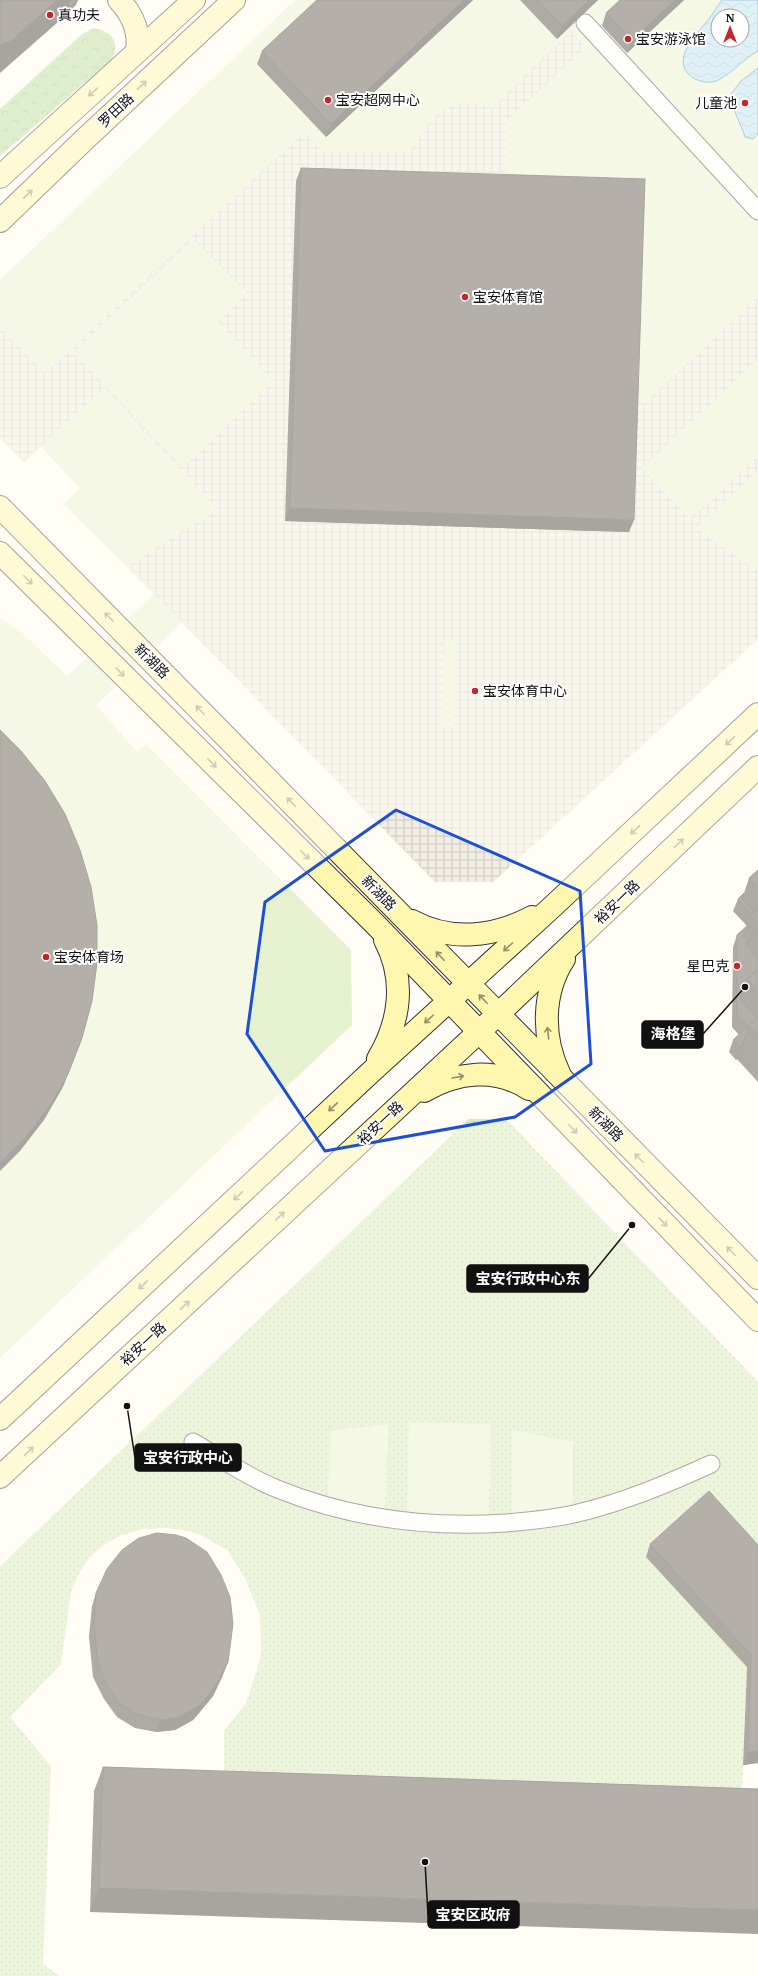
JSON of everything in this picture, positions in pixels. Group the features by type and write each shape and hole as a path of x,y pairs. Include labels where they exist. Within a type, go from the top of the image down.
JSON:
{"main road":[{"name":"罗田路","path":"0,177 194,0"},
{"name":"罗田路","path":"0,221 85,139 234,0"},
{"path":"123,4 147,16 175,17"},
{"path":"123,4 138,31 138,51"},
{"name":"新湖路","path":"0,507 468,983 564,1083 758,1278"},
{"name":"新湖路","path":"0,553 375,924 758,1320"},
{"path":"0,1419 371,1072 551,908 758,714"},
{"name":"裕安一路","path":"0,1478 498,1014 758,767"},
{"path":"333,882 342,888 350,886 356,876 352,866"},
{"path":"392,906 408,918 436,932 462,935 498,931 518,925 551,908"},
{"path":"371,1072 385,1048 393,1027 400,992 394,959 375,924"},
{"path":"564,1083 555,1063 549,1044 547,1024 548,1004 552,984 559,966 570,949 583,934"},
{"path":"398,1106 436,1084 454,1077 476,1074 503,1077 522,1085 546,1101"}],"street":[{"path":"585,23 758,211"},
{"path":"193,1442 236,1468 262,1481 316,1502 372,1516 428,1524 478,1525 524,1522 576,1514 657,1488 711,1464"}],"highlighted area":[{"path":"396,810 580,891 591,1064 515,1117 325,1151 247,1034 265,902"}],"green space":[{"name":"宝安体育中心","path":"295,0 758,0 758,639 493,882 435,882 182,623 96,705 137,752 146,744 351,950 352,1025 0,1358 0,618 20,631 67,676 154,594 63,504 80,488 41,447 24,462 0,437 0,280"},
{"path":"93,28 105,32 113,39 115,49 111,60 0,156 0,109 81,35"},
{"path":"469,1119 506,1119 758,1382 758,1563 646,1557 747,1667 742,1790 224,1771 224,1731 246,1703 258,1667 261,1652 260,1615 246,1580 228,1551 201,1535 183,1530 166,1528 143,1529 122,1535 105,1544 90,1557 78,1575 71,1592 61,1664 10,1717 51,1766 43,1964 59,1976 0,1976 0,1566"},
{"path":"409,1422 491,1424 489,1517 407,1516"},
{"path":"388,1424 385,1513 328,1501 330,1431"},
{"path":"512,1430 573,1442 573,1509 512,1517"}],"shaded area":[{"path":"571,31 586,47 506,122 505,188 285,521 629,532 634,403 645,403 758,297 758,360 642,468 690,519 758,457 758,471 696,528 758,571 758,639 493,882 435,882 127,566 218,509 104,388 24,462 0,438 0,327 45,373 304,132 322,151 411,151 432,119 444,109 457,104 475,103 492,108","holes":["193,239 247,293 218,322 274,381 183,467 74,353","444,640 457,640 454,728 441,727"]}],"water":[{"path":"722,0 758,0 758,51 716,81 703,82 692,77 686,71 683,63 687,48 710,18 710,48 750,48 750,8 717,8"},
{"name":"儿童池","path":"758,68 758,134 753,139 745,137 734,111 731,94 741,81"}],"building":[{"path":"5,0 57,0 11,41 0,45 0,4"},
{"path":"71,0 77,0 68,8"},
{"name":"宝安超网中心","path":"317,0 464,0 331,124 262,51"},
{"path":"537,0 589,0 562,26"},
{"name":"宝安游泳馆","path":"620,0 675,0 632,40 606,13"},
{"name":"宝安体育馆","path":"301,168 645,179 634,520 290,508"},
{"name":"宝安体育场","path":"0,730 21,751 45,781 65,814 80,850 91,887 97,925 97,963 92,1001 82,1038 68,1074 49,1107 25,1138 0,1163"},
{"path":"758,870 758,888 749,878"},
{"path":"744,893 742,899 755,913 753,915 738,899"},
{"path":"758,910 758,930 753,925 757,922 751,916"},
{"path":"749,924 744,936 748,940 746,945 758,957 758,970 747,979 740,999 758,1019 749,1026 741,1047 733,1040 748,1026 737,1015 737,935"},
{"path":"758,970 758,991 747,979"},
{"path":"758,1018 758,1036 749,1026"},
{"path":"709,1491 758,1545 758,1751 748,1752 751,1655 650,1544"},
{"path":"157,1533 176,1535 186,1538 207,1552 221,1575 230,1597 233,1624 228,1662 217,1683 204,1701 197,1707 179,1717 161,1720 140,1715 122,1705 108,1687 98,1664 94,1624 96,1593 107,1569 122,1550 139,1538"},
{"path":"103,1767 758,1789 758,1910 99,1888"}],"place":[{"name":"真功夫","path":"50,15"},
{"name":"宝安游泳馆","path":"628,39"},
{"name":"宝安超网中心","path":"328,100"},
{"name":"儿童池","path":"745,103"},
{"name":"宝安体育馆","path":"465,297"},
{"name":"宝安体育中心","path":"475,691"},
{"name":"宝安体育场","path":"46,957"},
{"name":"星巴克","path":"737,966"},
{"name":"海格堡","path":"745,987"},
{"name":"宝安行政中心东","path":"632,1225"},
{"name":"宝安行政中心","path":"127,1406"},
{"name":"宝安区政府","path":"425,1862"}]}
